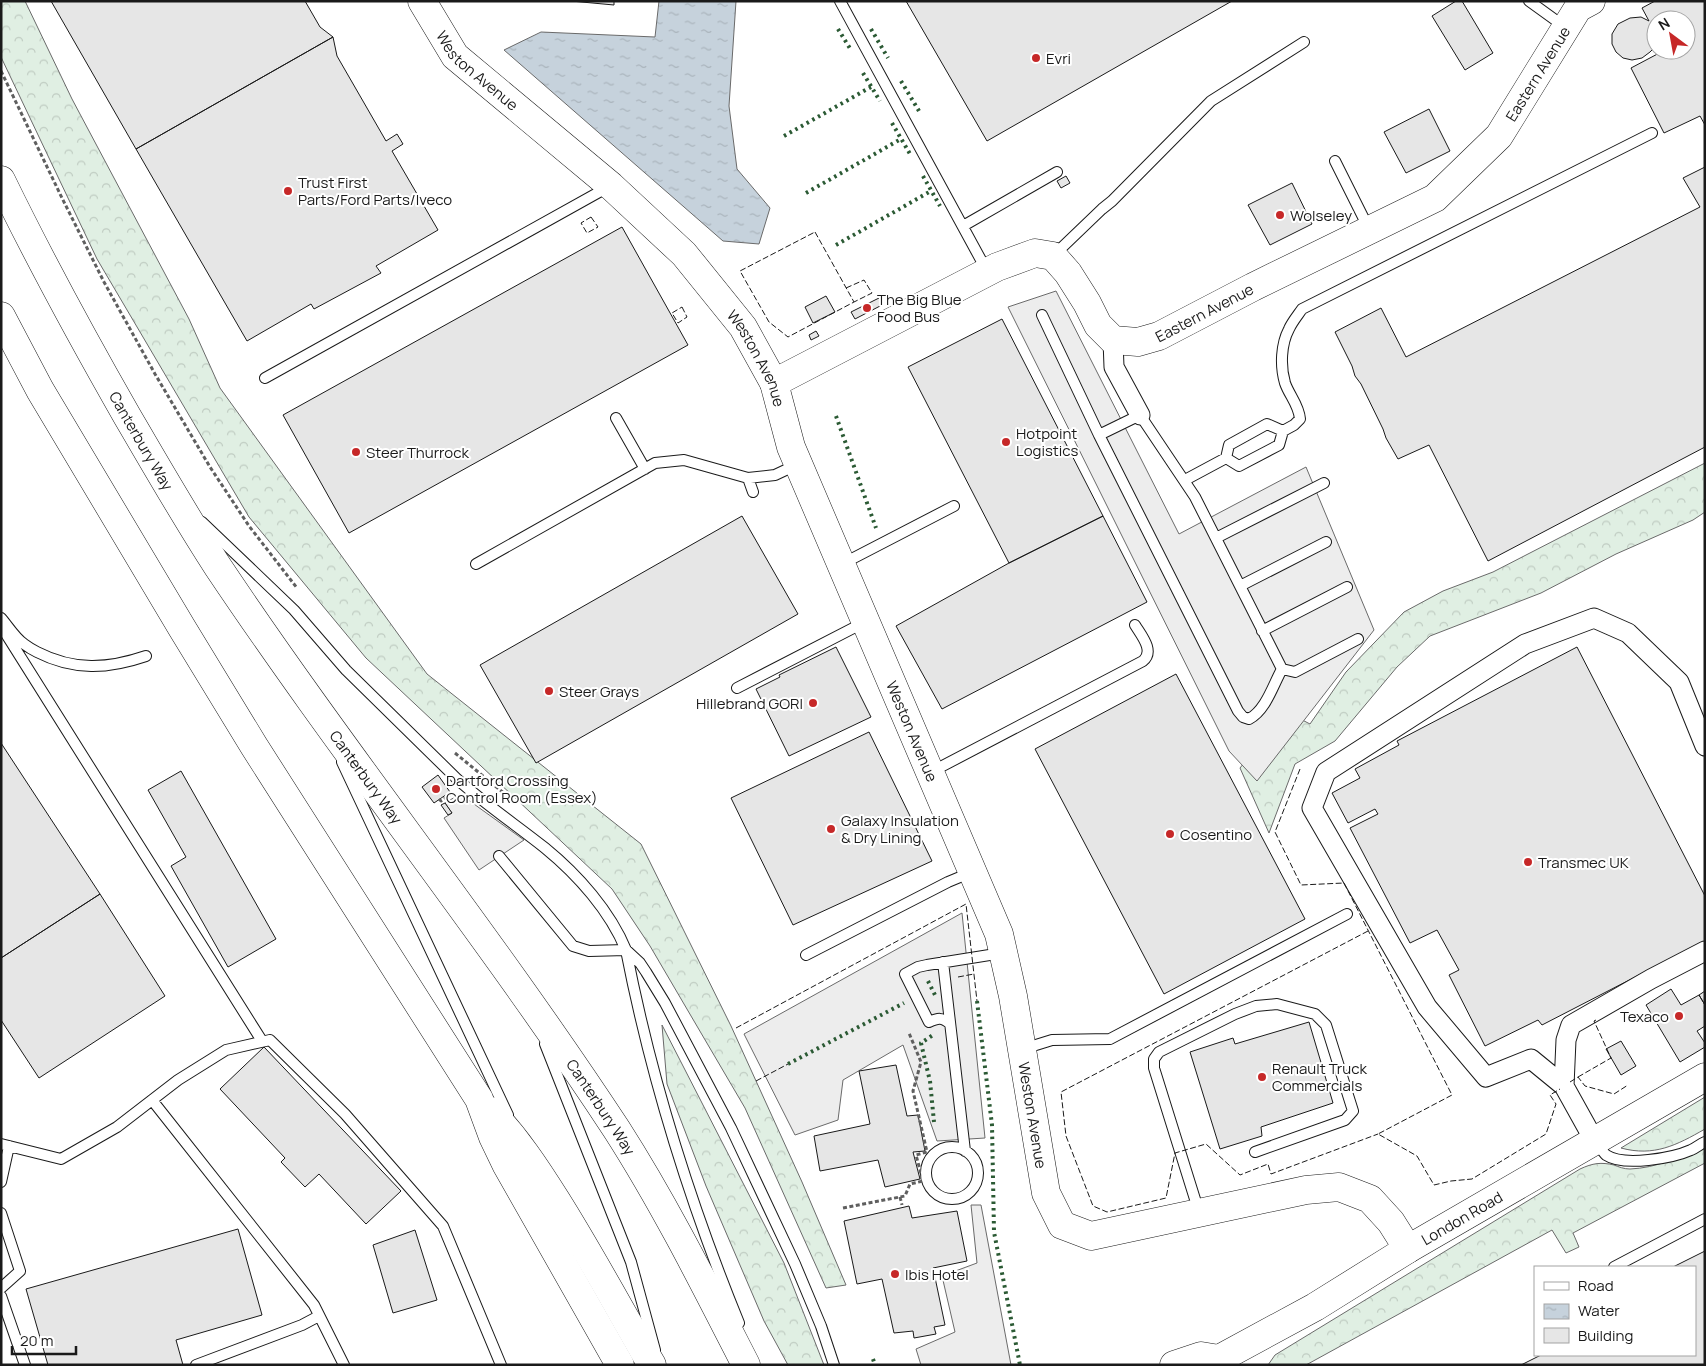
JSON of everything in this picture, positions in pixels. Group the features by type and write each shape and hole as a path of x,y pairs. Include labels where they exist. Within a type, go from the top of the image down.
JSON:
{"main road":[{"name":"Weston Avenue","path":"422,1 455,56 611,186 684,254 743,327 774,383 791,447 999,934 1013,996 1046,1193 1062,1226 1091,1236 1306,1190 1339,1187 1370,1199 1391,1222 1408,1249"},
{"name":"Eastern Avenue","path":"1114,340 1138,342 1159,336 1254,286 1435,198 1500,136 1578,8 1591,1"},
{"name":"Canterbury Way","path":"1,180 93,357 171,492 218,566 317,709 528,1001 618,1132 746,1349"},
{"path":"774,383 988,272 1035,253 1053,256 1068,273 1098,325 1114,340"},
{"path":"1,316 40,390 254,746 479,1099 525,1151 574,1230 652,1365"},
{"name":"London Road","path":"1174,1365 1201,1356 1218,1363 1314,1308 1408,1249 1705,1076"},
{"path":"479,1099 506,1164 620,1365"}],"street":[{"path":"1114,340 1114,367 1140,415"},
{"path":"1594,1140 1564,1086 1531,1058 1486,1077 1427,1008 1312,808 1326,772 1525,644 1594,618 1628,633 1679,682 1705,746"},
{"path":"1564,1086 1566,1040 1571,1025 1650,979 1705,950"}],"lane":[{"path":"840,1 988,272"},
{"path":"1529,1 1566,28"},
{"path":"1053,256 1112,201 1211,102 1304,42"},
{"path":"1226,458 1239,466 1279,445 1283,431 1294,425 1300,418 1300,411 1285,382 1282,346 1289,328 1302,309 1652,133"},
{"path":"1335,162 1370,230"},
{"path":"963,226 1057,172"},
{"path":"265,378 611,186"},
{"path":"1042,316 1099,434 1238,711 1243,717 1250,719 1256,716 1282,669"},
{"path":"1099,434 1140,415 1185,480 1282,669 1295,672 1358,639"},
{"path":"616,418 645,469"},
{"path":"1185,480 1226,458 1229,444 1267,424 1283,431"},
{"path":"476,564 655,463 684,460 748,478 775,475 792,467 800,467"},
{"path":"748,478 752,492"},
{"path":"1216,538 1324,484"},
{"path":"171,492 294,610 346,670 457,779 473,794 546,849 571,873 609,919 626,950 650,1057 673,1139 746,1349 754,1365"},
{"path":"842,565 954,506"},
{"path":"1240,586 1326,542"},
{"path":"1262,631 1347,587"},
{"path":"1,618 23,644 50,658 76,666 105,666 125,663 146,656"},
{"path":"737,688 866,621"},
{"path":"930,772 1143,661 1147,658 1147,645 1136,625"},
{"path":"1,626 262,1041"},
{"path":"317,709 525,1151"},
{"path":"499,856 573,946 589,951 626,950 640,963 660,995 731,1128 795,1264 821,1326 834,1365"},
{"path":"806,955 948,882 972,872"},
{"path":"1022,1050 1052,1040 1110,1038 1346,914"},
{"path":"950,1024 946,1020 938,1018 929,1022 905,974 918,967 1003,953"},
{"path":"942,962 965,1151"},
{"path":"528,1001 631,1262 659,1365"},
{"path":"1200,1213 1154,1068 1154,1059 1159,1052 1235,1014 1256,1006 1277,1004 1315,1014 1326,1025 1353,1111 1345,1120 1256,1152"},
{"path":"1,1182 5,1145 60,1159 117,1127 178,1080 226,1050 270,1040 344,1114 443,1226 500,1365"},
{"path":"152,1100 314,1305 344,1365"},
{"path":"1594,1140 1606,1155 1621,1160 1667,1157 1690,1150 1705,1142"},
{"path":"948,1147 965,1151 972,1156 976,1163 978,1179 975,1187 962,1198 945,1199 937,1195 925,1181 928,1163 940,1150 948,1147"},
{"path":"1,1213 20,1271 1,1288"},
{"path":"1616,1266 1705,1219"},
{"path":"1,1296 25,1365"},
{"path":"196,1365 302,1325 319,1316"}],"path":[{"path":"1,71 104,282 155,374 234,504 299,591"},
{"path":"449,748 505,794 504,806"},
{"path":"439,799 442,802 448,798"},
{"path":"843,1208 905,1196 910,1184 925,1181 916,1155 927,1152 913,1091 921,1062 909,1033"},
{"path":"900,1197 902,1205"}],"green space":[{"path":"1,1 25,1 72,99 189,319 220,388 427,674 641,844 731,1026 802,1182 846,1285 826,1288 745,1108 650,946 612,889 366,658 249,517 97,259 1,57"},
{"path":"1705,463 1705,512 1693,520 1616,554 1541,593 1430,636 1397,667 1335,741 1295,764 1269,833 1240,768 1285,711 1310,724 1346,672 1404,612 1443,591 1493,572"},
{"path":"662,1025 784,1263 824,1365 788,1365 764,1321 706,1186 667,1084"},
{"path":"1705,1097 1705,1129 1665,1148 1644,1151 1621,1148"},
{"path":"1705,1146 1705,1163 1573,1233 1579,1247 1566,1253 1552,1230 1306,1365 1268,1365 1275,1355 1580,1169 1601,1163 1628,1169 1649,1167 1678,1158"}],"shaded area":[{"path":"1056,291 1179,534 1306,467 1374,630 1257,781 1229,751 1008,307"},
{"path":"460,794 524,840 479,870 444,818 452,813 445,803"},
{"path":"962,913 985,1138 937,1141 903,1045 843,1080 838,1120 795,1135 744,1034"},
{"path":"971,1205 981,1205 1011,1365 921,1365 916,1349 955,1332 942,1276 977,1263"}],"water":[{"path":"659,1 736,1 729,106 737,169 770,208 759,244 723,241 504,50 541,32 655,37"}],"building":[{"path":"51,1 305,1 320,27 333,37 136,149"},
{"path":"571,1 614,1 614,5"},
{"name":"Evri","path":"906,1 1232,1 987,141"},
{"path":"1456,1 1462,1 1493,53 1465,70 1432,16"},
{"path":"1655,1 1705,1 1705,125 1700,116 1664,133 1631,68 1646,60 1696,60 1696,10 1646,10 1646,15 1642,8"},
{"path":"1641,17 1646,20 1646,55 1632,60 1623,58 1616,52 1612,44 1612,34 1618,24 1630,18"},
{"name":"Trust First Parts/Ford Parts/Iveco","path":"333,37 337,56 386,141 397,134 403,144 392,151 438,230 376,266 381,273 314,309 311,304 247,341 136,149"},
{"path":"1429,109 1450,151 1406,173 1384,132"},
{"path":"1705,167 1705,447 1488,561 1429,445 1398,459 1361,384 1355,376 1335,332 1381,308 1406,357 1700,207 1683,178"},
{"path":"1066,176 1070,183 1061,188 1057,181"},
{"name":"Wolseley","path":"1292,183 1312,224 1270,245 1248,205"},
{"path":"622,227 688,345 349,533 283,415"},
{"path":"826,296 835,312 813,323 805,307"},
{"name":"The Big Blue Food Bus","path":"879,298 882,305 855,319 851,312"},
{"name":"Hotpoint Logistics","path":"1002,319 1103,516 1009,563 908,367"},
{"path":"816,331 819,336 811,340 809,335"},
{"path":"742,516 798,614 536,763 480,665"},
{"path":"1103,516 1147,602 942,709 896,626 1009,563"},
{"name":"Hillebrand GORI","path":"836,647 871,717 789,756 756,689 780,677 779,675"},
{"name":"Transmec UK","path":"1577,647 1705,896 1705,941 1542,1025 1538,1020 1485,1046 1449,975 1459,970 1437,930 1410,943 1350,828 1378,814 1375,809 1348,823 1332,793 1360,778 1355,769 1399,745 1397,741"},
{"name":"Cosentino","path":"1176,674 1305,919 1164,994 1035,749"},
{"name":"Galaxy Insulation & Dry Lining","path":"869,732 932,861 793,925 731,798"},
{"path":"1,743 100,894 1,958"},
{"path":"181,771 276,939 228,967 171,866 186,857 148,790"},
{"name":"Dartford Crossing Control Room (Essex)","path":"438,775 450,792 434,803 422,787"},
{"path":"445,803 452,813 448,815 441,805"},
{"path":"100,894 165,996 39,1078 1,1020 1,958"},
{"name":"Texaco","path":"1671,989 1681,1005 1699,995 1705,1005 1705,1026 1697,1031 1705,1043 1705,1047 1680,1062 1646,1005"},
{"path":"1705,991 1705,1005 1699,995"},
{"name":"Renault Truck Commercials","path":"1309,1022 1333,1103 1261,1127 1262,1136 1220,1149 1190,1052 1233,1038 1235,1044"},
{"path":"1621,1041 1636,1066 1621,1075 1606,1049"},
{"path":"264,1047 401,1191 366,1224 319,1174 305,1187 281,1162 285,1158 220,1089"},
{"path":"896,1065 907,1116 918,1115 925,1151 913,1152 920,1179 885,1187 878,1160 820,1171 814,1136 870,1124 859,1071"},
{"name":"Ibis Hotel","path":"909,1206 912,1218 957,1211 967,1261 933,1268 945,1325 934,1327 936,1334 914,1338 913,1331 894,1333 882,1279 857,1284 844,1221"},
{"path":"238,1229 262,1315 176,1340 183,1365 48,1365 26,1289"},
{"path":"415,1230 437,1300 393,1313 373,1245"},
{"path":"1705,1251 1705,1365 1521,1365 1539,1356 1696,1356 1696,1266 1675,1266"}],"hedge":[{"path":"838,29 851,50"},
{"path":"871,29 888,58"},
{"path":"863,73 880,101"},
{"path":"901,81 919,111"},
{"path":"784,136 871,87"},
{"path":"892,123 910,154"},
{"path":"806,193 901,139"},
{"path":"923,176 940,206"},
{"path":"836,245 931,191"},
{"path":"836,416 876,528"},
{"path":"928,981 936,997"},
{"path":"977,1001 992,1125 994,1232 1020,1365"},
{"path":"788,1064 904,1003"},
{"path":"929,1077 921,1043 933,1035"},
{"path":"930,1081 934,1122"},
{"path":"873,1359 875,1365"}],"fence":[{"path":"591,217 598,227 587,233 581,223 591,217"},
{"path":"815,232 854,302 788,337 769,322 740,271 815,232"},
{"path":"846,288 864,280 872,293 854,302"},
{"path":"682,307 687,317 678,323 672,313 682,307"},
{"path":"1300,769 1275,832 1301,885 1344,883 1452,1095 1378,1134 1417,1156 1434,1185 1472,1179 1546,1134 1556,1104 1550,1095 1560,1089"},
{"path":"736,1028 966,904 977,1001"},
{"path":"1368,931 1061,1092 1066,1136 1093,1206 1107,1212 1166,1198 1175,1153 1206,1144 1240,1175 1268,1164 1271,1174 1378,1134"},
{"path":"958,977 974,974"},
{"path":"1578,1077 1611,1058 1594,1021 1596,1020"},
{"path":"756,1081 788,1064"},
{"path":"1570,1082 1578,1077 1585,1086 1614,1094 1628,1085"}],"place":[{"name":"Evri","path":"1036,58"},
{"name":"Trust First Parts/Ford Parts/Iveco","path":"288,191"},
{"name":"Wolseley","path":"1280,215"},
{"name":"The Big Blue Food Bus","path":"867,308"},
{"name":"Hotpoint Logistics","path":"1006,442"},
{"name":"Steer Thurrock","path":"356,452"},
{"name":"Steer Grays","path":"549,691"},
{"name":"Hillebrand GORI","path":"813,703"},
{"name":"Dartford Crossing Control Room (Essex)","path":"436,789"},
{"name":"Galaxy Insulation & Dry Lining","path":"831,829"},
{"name":"Cosentino","path":"1170,834"},
{"name":"Transmec UK","path":"1528,862"},
{"name":"Texaco","path":"1679,1016"},
{"name":"Renault Truck Commercials","path":"1262,1077"},
{"name":"Ibis Hotel","path":"895,1274"}]}
